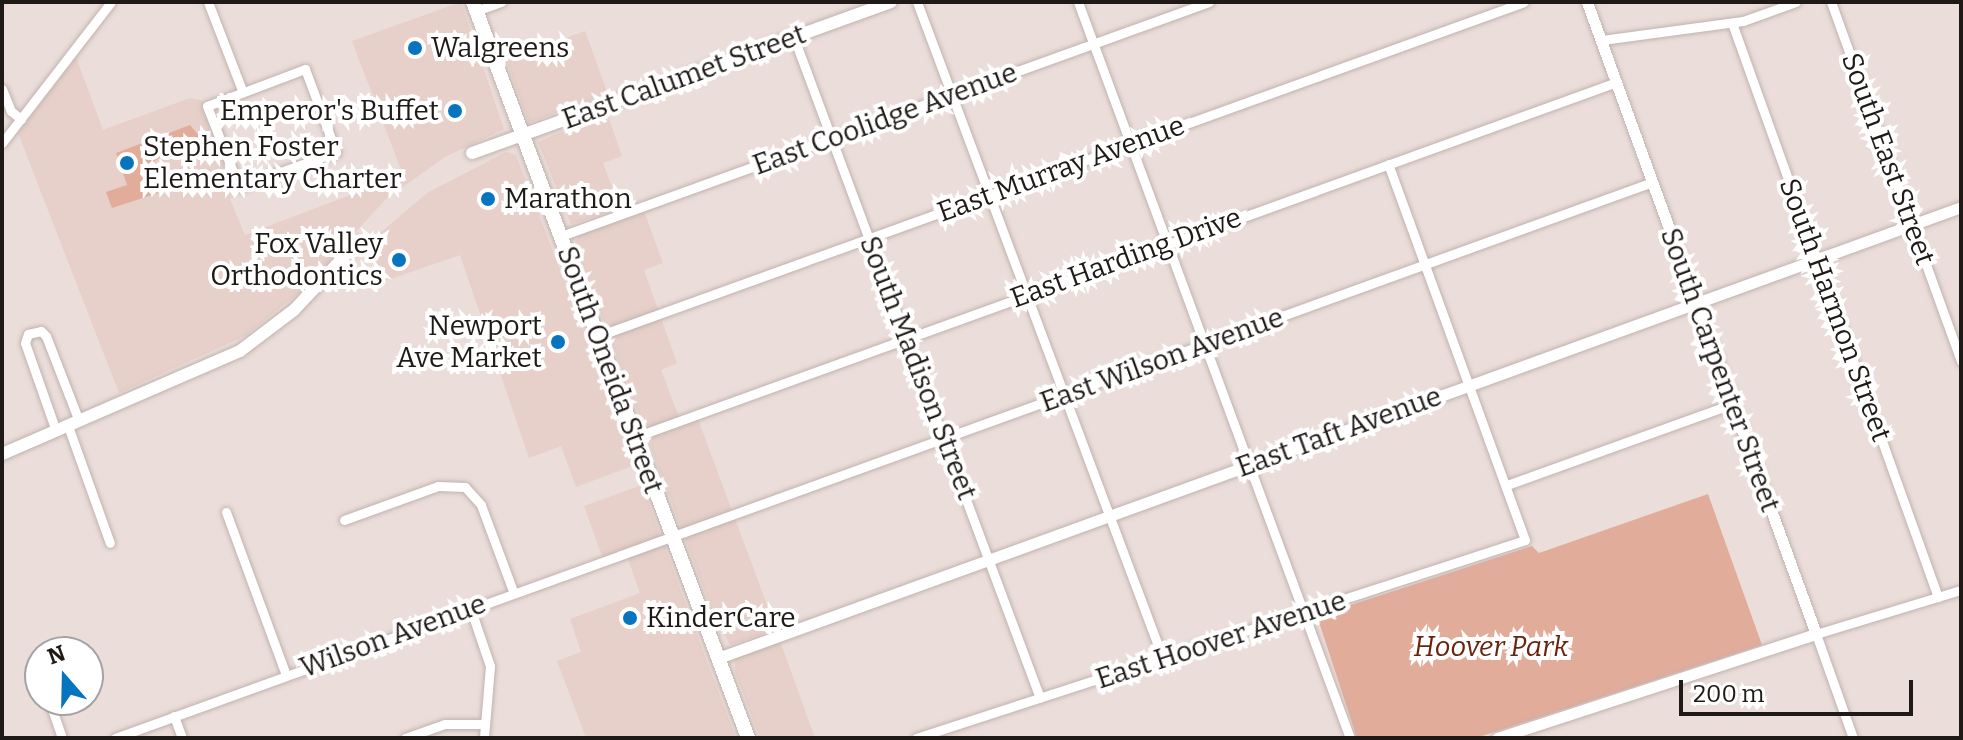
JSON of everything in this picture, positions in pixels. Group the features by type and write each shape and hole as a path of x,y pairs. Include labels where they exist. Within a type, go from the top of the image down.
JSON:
{"main road":[{"name":"East Calumet Street","path":"472,153 891,2"},
{"name":"South Oneida Street","path":"474,6 748,738"},
{"path":"2,454 251,343 294,310 356,244"}],"street":[{"path":"2,143 111,2"},
{"path":"208,2 242,90"},
{"path":"474,6 501,2"},
{"path":"917,2 1163,659"},
{"path":"1078,2 1350,738"},
{"name":"East Coolidge Avenue","path":"561,236 1209,2"},
{"name":"East Murray Avenue","path":"598,336 1524,2"},
{"name":"South Carpenter Street","path":"1587,2 1853,738"},
{"path":"1602,40 1732,23 1796,2"},
{"name":"South East Street","path":"1831,2 1961,361"},
{"name":"South Harmon Street","path":"1732,23 1938,597"},
{"name":"South Madison Street","path":"794,38 1040,698"},
{"path":"305,69 336,152 239,187 207,109 212,101 242,90 305,69"},
{"name":"East Harding Drive","path":"635,437 1617,82"},
{"path":"2,89 11,111 21,119"},
{"path":"1388,164 1507,485 1732,404"},
{"name":"East Wilson Avenue","path":"671,535 1653,182"},
{"name":"East Taft Avenue","path":"718,658 1961,207"},
{"path":"67,426 46,336 41,331 28,334 25,343 67,426 110,543"},
{"path":"344,520 445,484 465,487 481,505 513,591"},
{"name":"East Hoover Avenue","path":"916,738 1525,540 1507,485"},
{"path":"226,512 286,675"},
{"name":"Wilson Avenue","path":"115,738 671,535"},
{"path":"1497,738 1961,590"},
{"path":"470,607 490,666 482,724 484,738"},
{"path":"54,716 62,738"},
{"path":"174,716 182,738"},
{"path":"405,738 445,724 482,724"}],"shaded area":[{"path":"461,2 504,129 445,157 386,199 300,292 245,336 119,393 18,133 76,57 103,130 190,98 204,101 202,109 236,196 230,199 245,235 403,175 352,41"},
{"path":"585,31 608,94 529,123 506,60"},
{"path":"607,113 622,156 603,163 620,209 571,224 538,142"},
{"path":"506,152 516,155 635,465 576,487 561,446 529,458 460,255 379,283 366,245 427,193"},
{"path":"644,211 663,263 644,270 677,363 661,370 682,425 698,419 776,629 730,645 714,616 575,244 579,235"},
{"path":"642,485 736,738 586,738 557,661 581,652 570,619 640,593 627,556 604,562 584,506"},
{"path":"780,641 815,738 760,738 735,672 735,658"}],"green space":[{"path":"190,125 201,138 148,164 158,193 112,208 106,192 127,185 116,153"},
{"name":"Hoover Park","path":"1708,494 1762,645 1476,738 1357,738 1317,616 1532,546 1539,553"}],"place":[{"name":"Walgreens","path":"415,48"},
{"name":"Emperor's Buffet","path":"455,111"},
{"name":"Stephen Foster Elementary Charter","path":"127,163"},
{"name":"Marathon","path":"488,199"},
{"name":"Fox Valley Orthodontics","path":"399,260"},
{"name":"Newport Ave Market","path":"558,342"},
{"name":"KinderCare","path":"630,618"}]}
